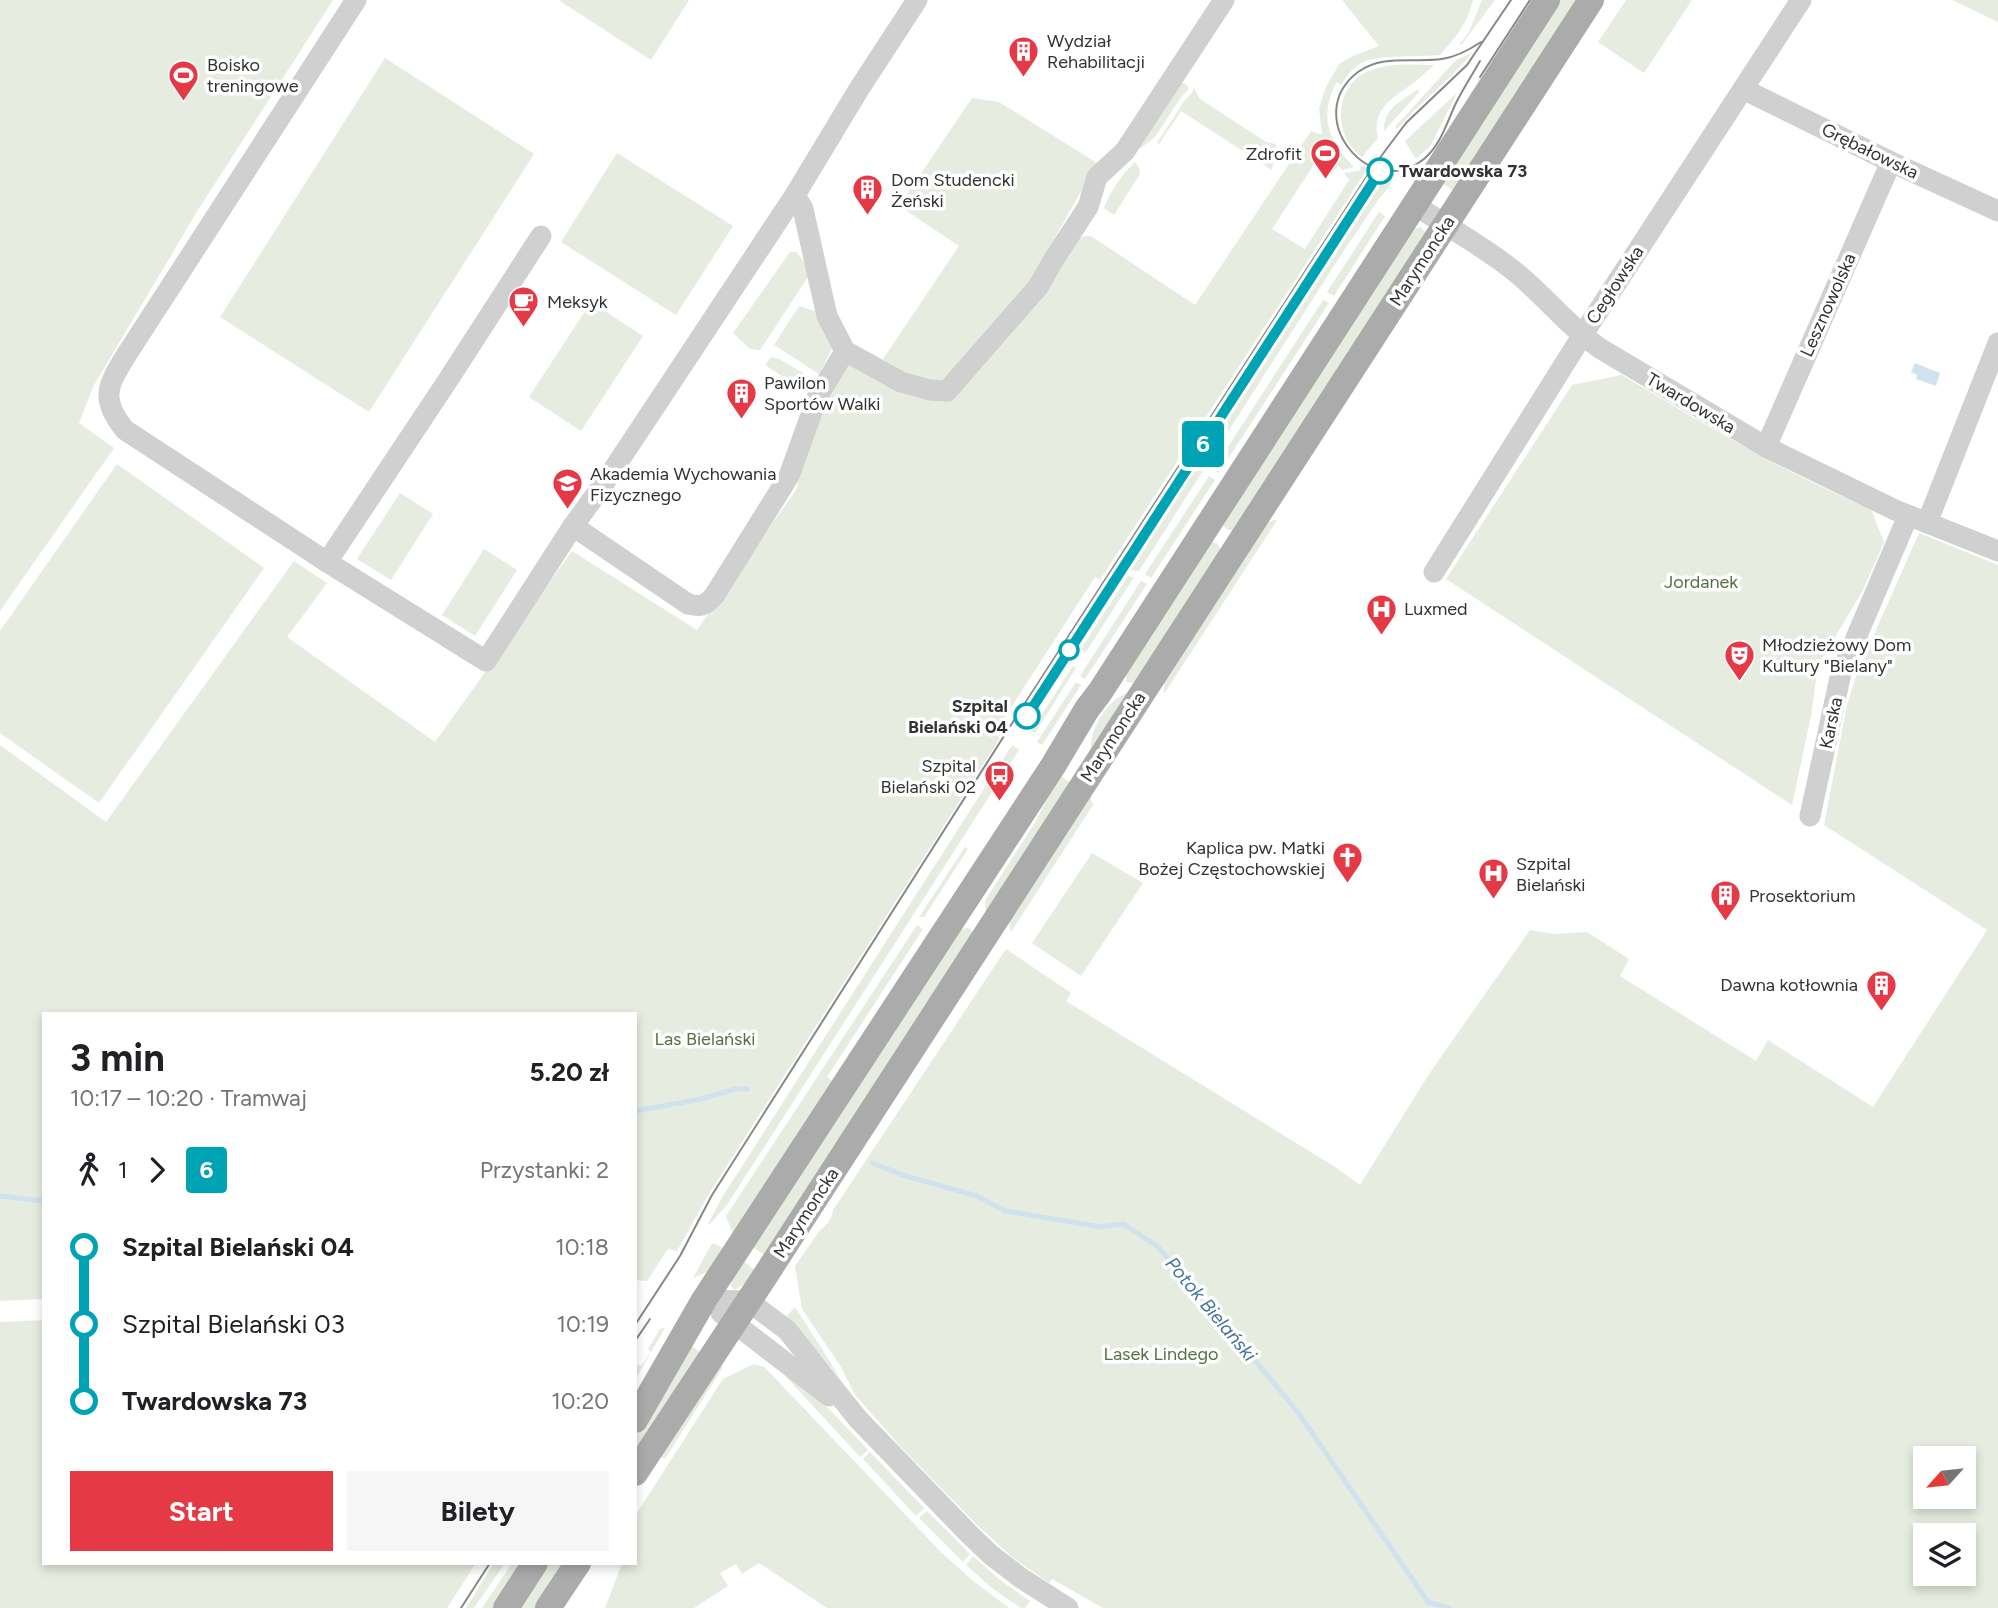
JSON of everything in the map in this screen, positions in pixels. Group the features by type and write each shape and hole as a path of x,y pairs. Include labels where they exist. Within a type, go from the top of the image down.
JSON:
{"main road":[{"name":"Marymoncka","path":"637,1417 704,1300 1053,766 1093,700 1547,0"},
{"name":"Marymoncka","path":"637,1471 1591,0"},
{"path":"1206,527 1237,545"},
{"path":"1094,767 1083,744 1093,700 1121,688 1143,691"},
{"path":"506,1608 534,1565"},
{"path":"548,1608 577,1565"}],"street":[{"path":"356,0 127,354 110,383 107,398 115,418 125,429 327,562 486,661 795,195 917,0"},
{"path":"795,195 803,209 827,316 845,351 901,382 930,390 947,391 1038,287 1088,207 1097,177 1125,151 1224,0"},
{"name":"Cegłowska","path":"1434,572 1582,336 1801,0"},
{"name":"Grębałowska","path":"1743,89 1998,211"},
{"name":"Lesznowolska","path":"1766,447 1891,162"},
{"name":"Twardowska","path":"1415,205 1508,267 1538,292 1582,336 1766,447 1917,519 1998,551"},
{"path":"327,562 541,236"},
{"name":"Karska","path":"1810,816 1841,673 1917,519 1998,343"},
{"path":"573,526 688,604 700,607 707,604 789,476 817,398 845,351"},
{"path":"704,1300 787,1331 858,1419 931,1496 983,1547 1030,1584 1068,1608"}],"green space":[{"path":"0,0 333,0 198,210 94,385 79,423 114,448 0,611"},
{"path":"561,0 689,0 651,60"},
{"name":"Las Bielański","path":"1342,0 1473,0 1464,23 1440,55 1373,59 1355,68 1341,85 1336,83 1328,107 1329,128 1338,148 1354,167 1342,170 1338,165 1332,174 1315,163 1272,229 1305,249 1349,180 1344,173 1359,171 1362,166 1368,168 1100,580 1095,577 1001,723 995,734 1000,738 710,1192 677,1251 668,1249 647,1281 637,1280 637,1012 42,1012 42,1299 0,1301 0,745 106,822 294,561 327,583 287,637 435,742 572,551 697,630 796,490 813,431 848,363 945,399 965,386 1041,295 1076,240 1084,236 1091,236 1195,305 1311,131 1322,135 1319,108 1326,87 1339,64 1379,46"},
{"path":"1482,0 1495,0 1459,45 1469,32"},
{"path":"1559,0 1580,0 1455,192 1440,182"},
{"path":"1626,0 1692,0 1644,73 1598,42"},
{"path":"1952,0 1998,0 1998,22"},
{"path":"1472,53 1397,129 1395,127 1456,60"},
{"path":"385,58 534,154 369,412 220,317"},
{"path":"1434,65 1380,112 1378,138 1362,157 1352,148 1342,124 1343,99 1349,88 1357,78 1377,68"},
{"path":"1180,81 1188,86 1188,90 1155,137 1141,148 1138,145"},
{"path":"1193,87 1200,99 1266,142 1276,144 1272,170 1181,111 1159,144 1157,143 1193,92"},
{"path":"1417,90 1420,91 1384,131 1384,123 1390,111"},
{"path":"1457,93 1431,145 1416,159 1405,141"},
{"path":"972,98 999,102 1097,163 1026,289 942,382 911,375 883,359 959,246 899,206"},
{"path":"617,153 733,226 676,315 561,242"},
{"path":"1135,162 1140,174 1114,215 1104,208 1117,184"},
{"path":"1383,173 1394,174 1390,186 1337,261 1139,571 1126,570"},
{"path":"1379,212 1385,216 1334,296 1327,292"},
{"path":"1421,227 1426,233 1233,531 1226,529 1222,523 1414,229"},
{"path":"790,252 796,252 801,257 808,277 760,350 750,349 733,333"},
{"path":"1323,300 1329,303 1219,473 1213,470"},
{"path":"591,302 643,336 581,431 529,397"},
{"path":"799,306 818,312 835,343 819,374 774,345"},
{"path":"771,357 815,380 808,393 765,365"},
{"name":"Jordanek","path":"1622,375 1806,480 1871,509 1884,542 1862,592 1826,652 1816,680 1792,805 1446,579 1572,385"},
{"path":"117,464 264,568 99,803 0,733 0,631"},
{"path":"1209,476 1215,480 1151,578 1145,574"},
{"path":"400,493 433,514 391,580 357,559"},
{"path":"1277,520 1164,694 1164,682 1265,524"},
{"name":"Lasek Lindego","path":"1919,533 1998,565 1998,1608 1103,1608 1052,1579 1049,1583 1012,1557 899,1445 855,1395 841,1367 802,1309 795,1266 829,1221 833,1210 1006,949 1071,993 1066,1001 1360,1185 1429,1074 1530,930 1555,934 1587,932 1629,959 1620,976 1756,1061 1768,1040 1873,1107 1987,930 1824,825 1847,705 1857,673"},
{"path":"1212,542 1218,544 1221,552 1136,683 1126,682 1126,676 1137,653"},
{"path":"484,549 517,570 475,636 442,615"},
{"path":"1128,576 1134,577 1086,652 1081,649"},
{"path":"1141,581 1147,584 1085,679 1080,676"},
{"path":"1073,666 1076,668 1035,733 1031,731"},
{"path":"1076,682 1081,685 1042,745 1037,742"},
{"path":"1129,693 1091,748 1093,732 1102,715 1115,700"},
{"path":"1012,745 1019,750 727,1205 708,1224 721,1199"},
{"path":"1060,776 1073,784 986,912 986,899 1036,821"},
{"path":"1090,796 1093,805 1011,932 1009,922"},
{"path":"965,847 968,849 924,917 919,917"},
{"path":"1092,853 1143,883 1081,976 1032,943"},
{"path":"917,925 923,929 827,1077 834,1082 733,1234 726,1216"},
{"path":"967,928 973,933 765,1255 752,1247 961,930"},
{"path":"714,1243 724,1249 707,1272 693,1278 711,1245"},
{"path":"743,1261 755,1270 747,1282 735,1290 731,1286 732,1279"},
{"path":"795,1307 841,1379 787,1316"},
{"path":"42,1320 42,1565 475,1565 447,1608 0,1608 0,1322"},
{"path":"665,1328 637,1377 637,1366 641,1366 651,1352 648,1349 660,1329"},
{"path":"690,1345 701,1353 637,1452 637,1434"},
{"path":"754,1364 764,1367 942,1553 1009,1608 827,1608 759,1563 742,1574 736,1564 720,1573 728,1586 694,1608 605,1608 621,1565 637,1565 637,1513 723,1379"},
{"path":"720,1366 723,1367 665,1459 661,1457"},
{"path":"777,1367 830,1410 868,1450 860,1457"},
{"path":"870,1452 924,1508 916,1516 863,1459"},
{"path":"927,1511 970,1554 963,1562 919,1518"},
{"path":"973,1556 1000,1580 1030,1601 1025,1608 993,1589 966,1565"},
{"path":"493,1565 504,1565 474,1608 466,1608"},
{"path":"511,1565 521,1565 493,1608 482,1608"},
{"path":"546,1565 564,1565 536,1608 517,1608"}],"water":[{"path":"1915,363 1940,373 1936,386 1916,379 1917,375 1911,372"}],"waterway":[{"name":"Potok Bielański","path":"637,1111 701,1099 735,1089 747,1089"},
{"name":"Potok Bielański","path":"872,1163 906,1176 977,1196 1005,1211 1102,1227 1123,1224 1157,1246 1297,1411 1428,1602 1449,1608"},
{"name":"Potok Bielański","path":"0,1196 42,1201"}],"tram line":[{"path":"637,1322 680,1256 712,1195 1018,714 1373,167 1406,123 1467,65 1511,0"},
{"path":"1480,77 1530,0"},
{"path":"1480,61 1439,140 1424,159 1403,170 1383,170 1364,162 1349,148 1339,130 1336,110 1342,90 1358,72 1367,66 1388,61 1447,58 1481,42"},
{"name":"6","path":"1027,716 1380,171"},
{"path":"637,1338 650,1319"},
{"path":"461,1608 489,1565"}],"place":[{"name":"Wydział Rehabilitacji","path":"1024,78"},
{"name":"Boisko treningowe","path":"184,102"},
{"name":"Twardowska 73","path":"1380,171"},
{"name":"Zdrofit","path":"1325,181"},
{"name":"Dom Studencki Żeński","path":"868,217"},
{"name":"Meksyk","path":"524,329"},
{"name":"Pawilon Sportów Walki","path":"741,420"},
{"name":"Akademia Wychowania Fizycznego","path":"567,511"},
{"name":"Luxmed","path":"1381,636"},
{"name":"Młodzieżowy Dom Kultury \"Bielany\"","path":"1739,682"},
{"name":"Szpital Bielański 04","path":"1027,716"},
{"name":"Szpital Bielański 02","path":"999,803"},
{"name":"Kaplica pw. Matki Bożej Częstochowskiej","path":"1348,885"},
{"name":"Szpital Bielański","path":"1493,901"},
{"name":"Prosektorium","path":"1726,923"},
{"name":"Dawna kotłownia","path":"1881,1012"}]}
